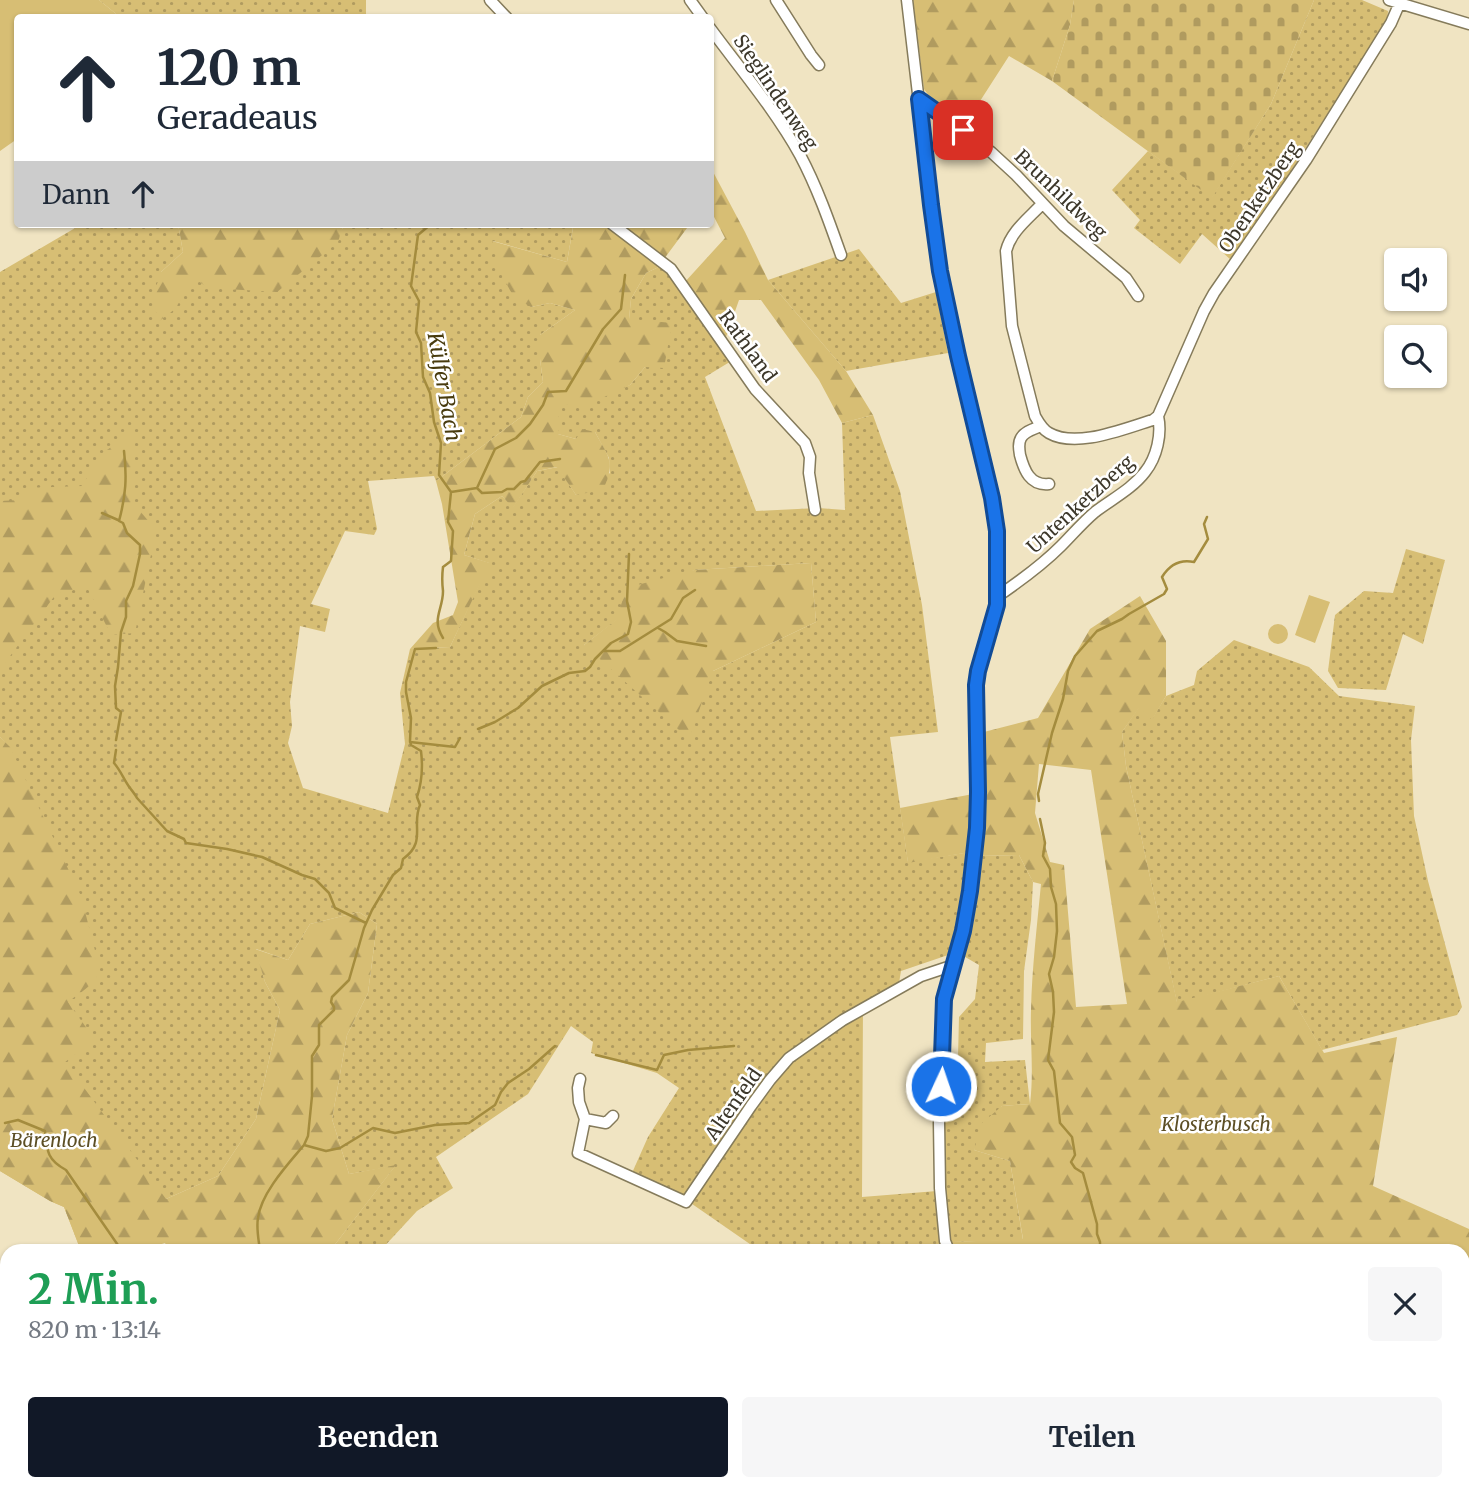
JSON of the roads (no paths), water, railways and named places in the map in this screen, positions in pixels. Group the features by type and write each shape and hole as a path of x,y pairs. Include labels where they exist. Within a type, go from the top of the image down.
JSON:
{"street":[{"path":"490,0 503,14"},
{"path":"776,0 819,65"},
{"path":"908,0 940,271 992,498 997,531 996,613 977,678 977,828 970,891 963,931 944,999 939,1111 940,1188 946,1244"},
{"path":"1396,1 1469,24"},
{"name":"Obenketzberg","path":"1158,416 1214,293 1313,148 1391,23 1396,1"},
{"name":"Sieglindenweg","path":"714,33 779,120 800,156 818,193 841,254"},
{"name":"Brunhildweg","path":"919,99 991,152 1064,226 1126,278 1138,296"},
{"path":"1042,204 1016,231 1006,251 1012,326 1035,416 1050,434 1079,439 1153,420 1158,416"},
{"name":"Rathland","path":"617,228 671,269 755,389 805,443 810,457 808,473 815,510"},
{"name":"Untenketzberg","path":"998,596 1059,548 1093,513 1130,487 1146,471 1153,459 1160,433 1158,416"},
{"path":"1041,426 1025,433 1019,449 1023,468 1033,482 1049,484"},
{"name":"Altenfeld","path":"580,1079 580,1108 585,1119 578,1153 686,1202 758,1097 789,1058 854,1013 921,976 954,965"},
{"path":"585,1119 606,1124 613,1116"}],"waterway":[{"name":"Külfer Bach","path":"426,228 418,235 411,286 419,301 416,332 421,343 423,377 430,393 434,422 441,443 439,475 451,492 448,522 453,531 451,561 443,567 443,598 438,620 443,638"},
{"path":"451,492 477,488 495,449 516,438 530,424 548,392 566,391 603,329 621,309 625,275"},
{"path":"116,740 121,712 116,708 115,686 121,632 126,617 126,601 133,586 140,554 140,545 119,521 125,486 124,451"},
{"path":"478,489 482,493 514,489 525,481 540,462 560,459"},
{"path":"102,513 118,520"},
{"path":"1039,801 1038,794 1052,733 1063,699 1068,671 1075,656 1097,631 1164,594 1167,589 1162,577 1165,572 1180,562 1194,562 1208,539 1204,524 1207,517"},
{"path":"603,651 611,643 628,634 631,622 627,601 629,554"},
{"path":"478,729 518,708 542,686 569,673 585,671 603,651 620,651 671,619 683,598 695,590"},
{"path":"658,628 677,641 706,646"},
{"name":"Külfer Bach","path":"304,1145 308,1136 312,1096 312,1056 319,1045 319,1025 334,1010 332,997 349,980 372,910 417,840 420,805 417,797 422,757 421,751 411,745 410,741 411,718 406,682 415,649 436,648"},
{"path":"410,742 455,747 460,738"},
{"path":"116,750 114,763 137,798 167,831 184,839 186,843 262,857 315,879 329,893 335,908 366,923"},
{"path":"1040,819 1045,843 1043,856 1050,869 1056,904 1057,931 1049,974 1054,1012 1048,1060 1054,1071 1060,1123 1072,1137 1075,1155 1071,1162 1083,1173 1100,1244"},
{"path":"259,1244 257,1222 264,1199 276,1179 304,1145 326,1151 340,1148 373,1128 395,1133 435,1125 469,1123 495,1105 508,1083 555,1046"},
{"path":"596,1055 657,1070 664,1055 734,1046"},
{"path":"5,1123 18,1120 45,1131 52,1159 66,1170 117,1244"}],"park label":[{"name":"Klosterbusch","path":"1216,1124"},
{"name":"Bärenloch","path":"54,1140"}]}
